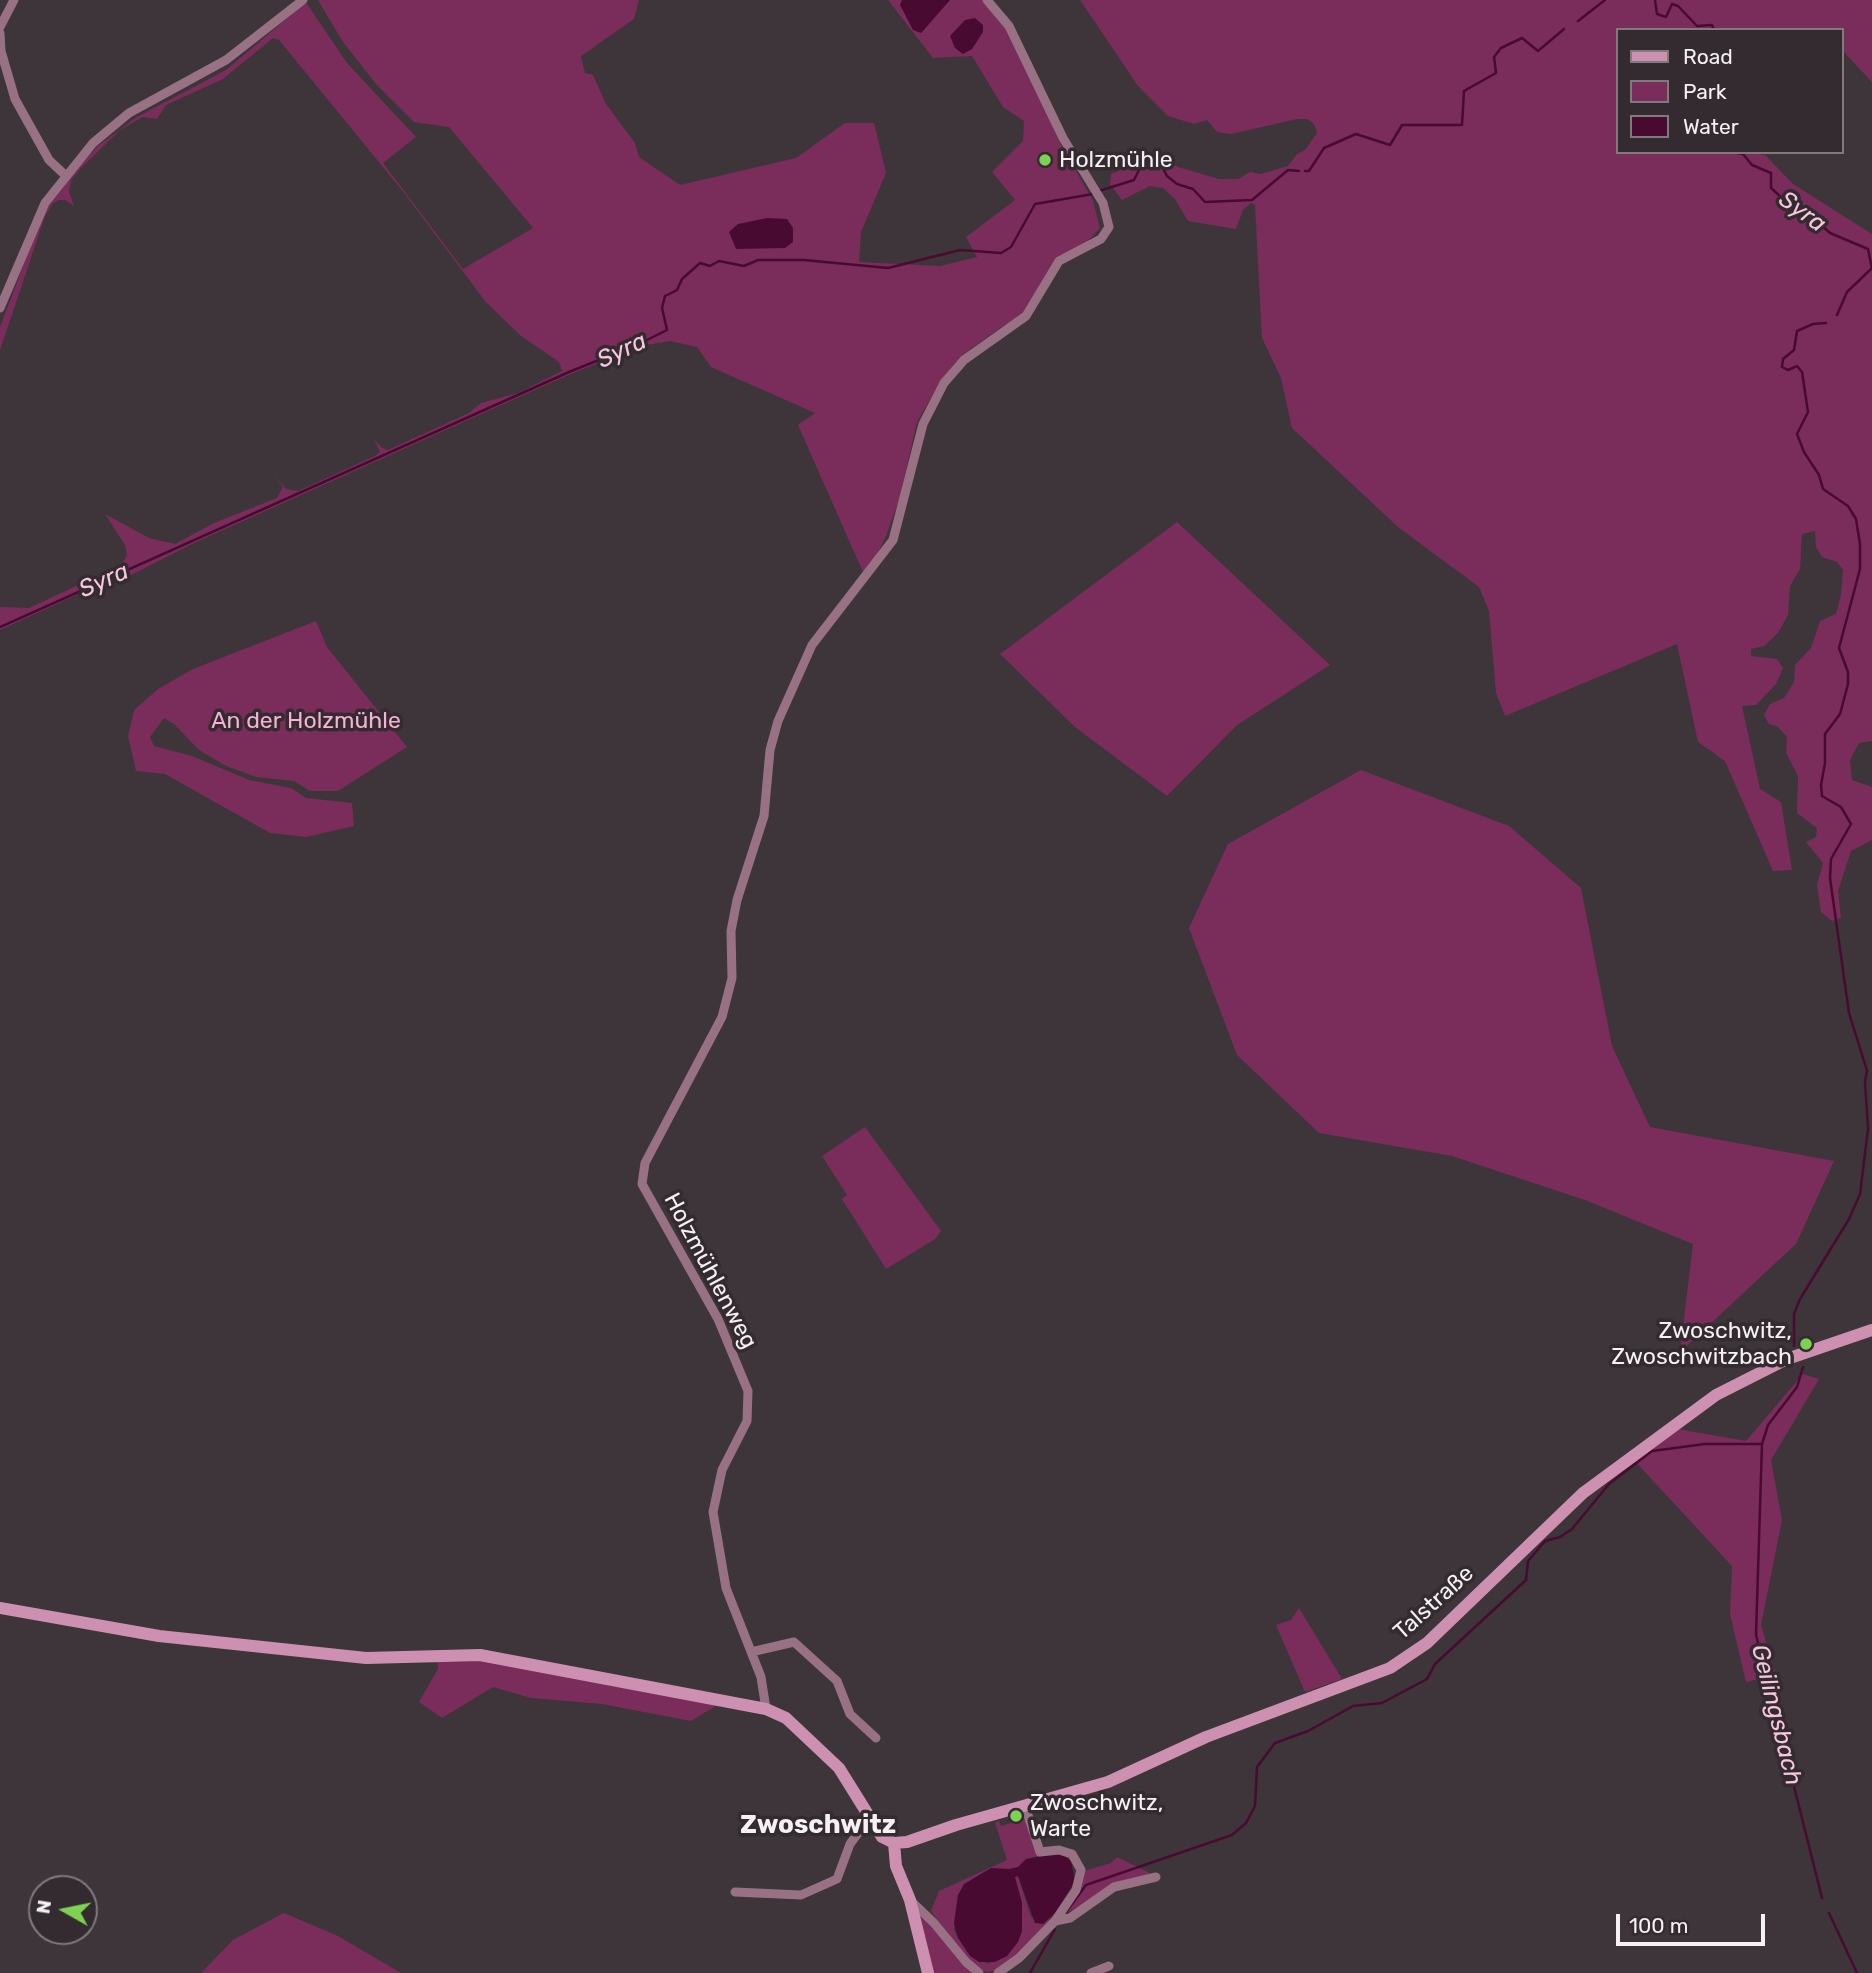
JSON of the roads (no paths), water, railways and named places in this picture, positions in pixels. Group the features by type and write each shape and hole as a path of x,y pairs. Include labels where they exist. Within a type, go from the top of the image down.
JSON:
{"street":[{"path":"0,27 14,0"},
{"path":"0,308 45,203 93,143 129,113 226,60 303,0"},
{"name":"Holzmühlenweg","path":"766,1709 761,1678 726,1588 713,1512 722,1470 747,1421 748,1391 718,1319 642,1184 645,1163 722,1017 732,978 731,931 737,900 764,816 770,750 794,684 812,645 893,540 923,424 944,383 964,359 1026,316 1059,261 1101,239 1109,227 1103,202 1063,138 1009,26 987,0"},
{"path":"0,33 1,51 15,99 49,160 65,175"},
{"name":"Talstraße","path":"894,1843 907,1842 1108,1782 1206,1737 1390,1668 1427,1643 1583,1493 1716,1395 1787,1359 1872,1330"},
{"path":"0,1608 159,1636 366,1658 480,1655 766,1709 786,1718 822,1751 839,1769 882,1837 894,1843 896,1866 910,1900 928,1973"},
{"path":"751,1652 794,1642 837,1681 849,1714 876,1738"},
{"path":"998,1973 1019,1958 1055,1921 1076,1890 1081,1870 1072,1854 1059,1850 1040,1852 1025,1806"},
{"path":"735,1892 801,1895 837,1879 843,1871 850,1844 870,1817"},
{"path":"1055,1921 1070,1917 1114,1887 1156,1877"},
{"path":"910,1900 979,1973"},
{"path":"1091,1973 1109,1966"}],"water":[{"path":"902,0 950,0 921,33 913,30 900,5"},
{"path":"975,18 983,25 983,32 972,49 963,54 955,48 950,36 965,20"},
{"path":"767,218 787,219 793,228 793,242 785,248 736,249 729,232 738,224"},
{"path":"1060,1853 1071,1861 1075,1881 1055,1913 1043,1924 1035,1923 1018,1876 1015,1877 1022,1903 1022,1931 1018,1942 1007,1956 995,1962 979,1962 970,1956 958,1938 954,1923 958,1895 964,1884 991,1868 1009,1869 1018,1867 1026,1859"}],"waterway":[{"name":"Syra","path":"1578,21 1605,0"},
{"name":"Syra","path":"1655,0 1657,14 1666,17 1672,4 1678,6 1697,26 1712,25 1713,28"},
{"name":"Syra","path":"1305,171 1309,171 1324,148 1356,134 1390,145 1402,125 1462,125 1464,91 1496,73 1494,57 1501,48 1522,38 1538,51 1564,29"},
{"name":"Syra","path":"1743,154 1752,165 1771,173 1771,188 1780,196 1780,202 1801,206 1830,233 1868,249 1872,269"},
{"name":"Syra","path":"1099,191 1134,180 1141,166 1153,158 1158,159 1167,176 1177,184 1193,189 1205,202 1252,200 1288,170 1299,171"},
{"name":"Syra","path":"0,627 667,330 662,308 665,296 677,290 682,279 700,263 710,266 719,261 744,266 758,260 804,260 888,268 960,250 1001,253 1011,247 1035,204 1093,194"},
{"path":"1837,315 1847,292 1871,269"},
{"path":"1794,1346 1794,1314 1800,1299 1849,1219 1860,1194 1868,1129 1865,1081 1867,1071 1849,1013 1830,878 1831,859 1851,824 1841,807 1822,796 1821,785 1825,763 1825,734 1840,714 1848,684 1848,672 1839,648 1860,569 1860,544 1856,519 1848,506 1823,489 1819,475 1804,452 1797,434 1808,412 1802,372 1797,366 1788,370 1782,367 1783,359 1794,350 1797,331 1813,324 1826,323"},
{"path":"1066,1912 1086,1885 1232,1835 1246,1823 1255,1806 1257,1767 1275,1743 1308,1731 1353,1706 1382,1703 1427,1679 1435,1664 1526,1580 1528,1561 1545,1541 1560,1537 1572,1529 1609,1484 1652,1451 1705,1444 1762,1444 1768,1425 1797,1387 1803,1367"},
{"name":"Geilingsbach","path":"1762,1444 1756,1635 1822,1898"},
{"name":"Geilingsbach","path":"1829,1913 1857,1973"},
{"path":"1030,1973 1055,1929"}],"place":[{"name":"Holzmühle","path":"1045,160"},
{"name":"Zwoschwitz, Zwoschwitzbach","path":"1806,1344"},
{"name":"Zwoschwitz, Warte","path":"1016,1816"}],"district":[{"name":"Zwoschwitz","path":"818,1825"}],"park label":[{"name":"An der Holzmühle","path":"306,721"}]}
